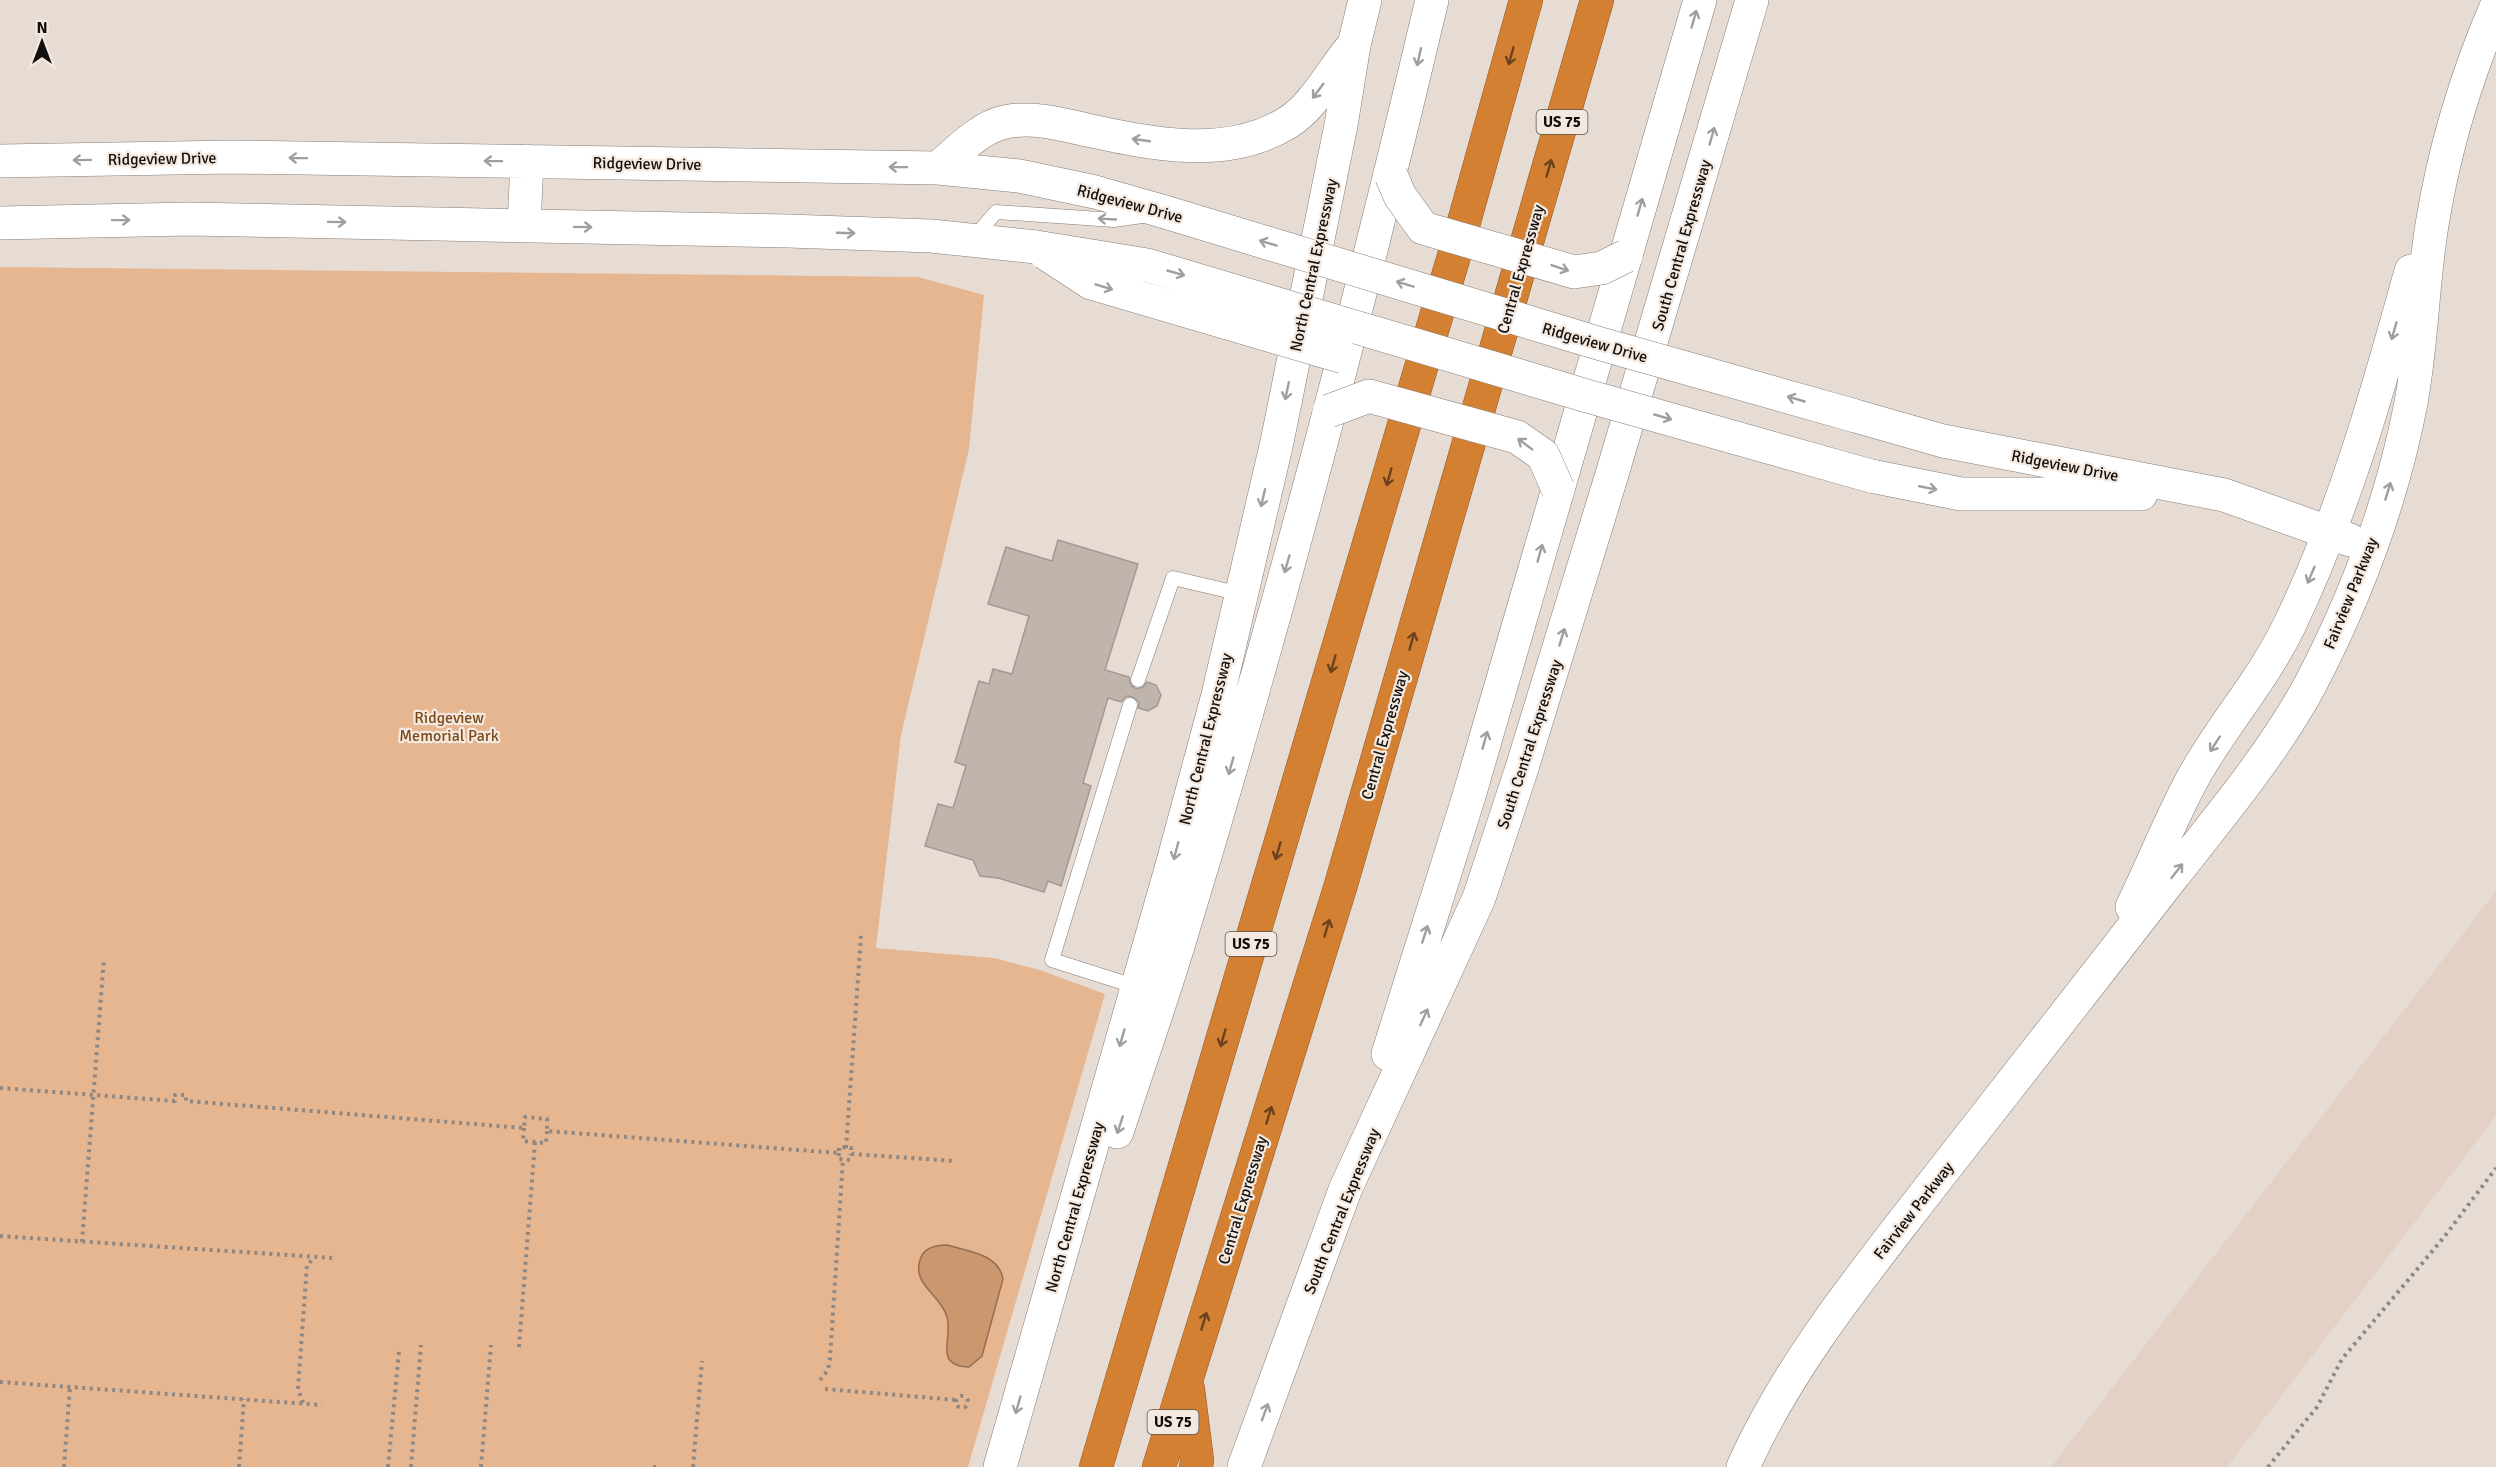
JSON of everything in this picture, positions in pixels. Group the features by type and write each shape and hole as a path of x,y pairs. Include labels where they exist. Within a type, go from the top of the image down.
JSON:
{"highway":[{"name":"US 75","path":"1096,1467 1456,251 1527,0"},
{"name":"Central Expressway","path":"1159,1467 1340,888 1597,0"},
{"path":"1187,1377 1196,1467"}],"main road":[{"name":"North Central Expressway","path":"1000,1467 1212,717 1277,442 1341,125 1353,45 1365,0"},
{"path":"1034,1349 1078,1254 1177,949 1247,710 1329,411 1391,175 1432,0"},
{"path":"1346,1190 1469,796 1587,396 1700,0"},
{"name":"South Central Expressway","path":"1244,1467 1346,1190 1479,898 1521,771 1613,471 1752,0"},
{"name":"Fairview Parkway","path":"2102,967 2194,776 2259,679 2288,627 2329,532 2388,354 2465,90 2496,7"},
{"path":"938,168 974,138 1005,122 1042,120 1117,137 1215,147 1255,138 1289,122 1316,96 1353,45"},
{"name":"Fairview Parkway","path":"1743,1467 1766,1419 1836,1310 2217,819 2282,730 2309,687 2331,642 2370,547 2396,466 2419,348 2432,227 2446,154"},
{"name":"Ridgeview Drive","path":"0,161 232,157 527,161 938,168 1019,176 1095,192 1165,212 1601,344 1943,441 2224,495 2370,547"},
{"path":"524,226 527,161"},
{"path":"1391,175 1400,196 1423,228 1574,272 1602,268 1626,256"},
{"name":"Ridgeview Drive","path":"0,223 188,219 524,226 931,236 1036,247 1147,264 1587,396 1871,476 1961,494 2224,495"},
{"path":"1036,247 1091,283 1343,357"},
{"path":"1329,411 1369,396 1517,437 1543,456 1558,489"}],"lane":[{"path":"973,240 996,212 1114,220 1165,212"},
{"path":"1138,680 1173,578 1241,594"},
{"path":"1130,705 1052,960 1137,987"}],"path":[{"path":"846,1148 861,936"},
{"path":"82,1242 104,958"},
{"path":"0,1088 175,1101 175,1095 186,1095 186,1101 524,1128"},
{"path":"525,1117 548,1119 546,1143 523,1141 524,1128 525,1117"},
{"path":"547,1131 839,1153"},
{"path":"519,1347 535,1142"},
{"path":"839,1147 851,1148 850,1160 838,1159 839,1153 839,1147"},
{"path":"850,1154 954,1161"},
{"path":"820,1380 828,1370 830,1359 843,1160"},
{"path":"2268,1467 2317,1407 2342,1359 2438,1245 2496,1168"},
{"path":"0,1236 332,1258"},
{"path":"303,1404 298,1394 307,1264 315,1258"},
{"path":"411,1467 421,1345"},
{"path":"481,1467 491,1345"},
{"path":"388,1467 399,1351"},
{"path":"693,1467 702,1361"},
{"path":"0,1382 322,1405"},
{"path":"64,1467 70,1387"},
{"path":"825,1389 957,1400"},
{"path":"239,1467 244,1399"},
{"path":"652,1467 659,1467"}],"shaded area":[{"path":"2496,891 2496,1116 2227,1467 2051,1467"},
{"path":"947,1245 989,1259 1000,1271 1003,1279 982,1356 969,1367 951,1362 948,1357 947,1317 944,1309 920,1276 920,1260 924,1253 934,1247"}],"green space":[{"name":"Ridgeview Memorial Park","path":"0,267 918,277 984,295 969,449 901,735 876,948 994,958 1040,970 1105,994 968,1467 0,1467"}],"building":[{"path":"1058,540 1138,564 1105,670 1129,677 1131,685 1136,689 1143,687 1147,682 1156,685 1161,695 1157,706 1148,711 1138,708 1139,702 1133,697 1127,696 1121,702 1108,698 1083,783 1091,786 1061,886 1048,881 1044,892 998,878 980,876 973,860 925,846 938,804 953,808 966,766 955,762 979,681 989,684 993,669 1012,674 1029,616 988,604 1006,547 1052,561"}]}
